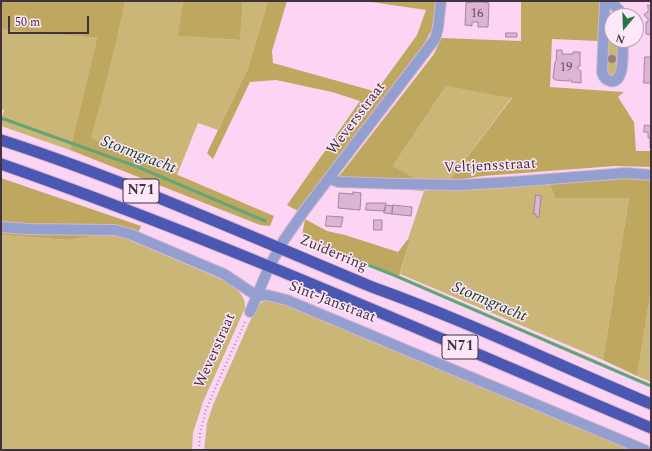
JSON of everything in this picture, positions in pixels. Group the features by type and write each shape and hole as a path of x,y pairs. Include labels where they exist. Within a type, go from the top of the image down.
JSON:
{"highway":[{"name":"Zuiderring","path":"1,140 145,192 475,328 651,404"},
{"name":"N71","path":"1,164 53,182 269,267 651,428"}],"street":[{"name":"Weversstraat","path":"269,267 279,248 304,212 435,39 438,28 441,1"},
{"path":"604,25 602,72 604,78 615,81 618,79 622,72 623,48"},
{"name":"Veltjensstraat","path":"330,179 339,182 458,185 626,173 651,175"},
{"name":"Sint-Janstraat","path":"1,227 115,230 130,234 224,274 257,296 267,295 287,300 645,450"},
{"name":"Weverstraat","path":"250,312 269,267"}],"path":[{"name":"Weverstraat","path":"199,450 200,434 205,413 250,312"}],"shaded area":[{"path":"1,1 125,1 117,40 91,138 274,216 270,226 260,225 70,150 97,38 1,29"},
{"path":"125,1 183,1 179,36 240,40 243,1 268,1 248,68 218,130 198,123 177,175 90,138 117,40"},
{"path":"183,1 243,1 240,40 178,36"},
{"path":"268,1 287,1 272,51 273,63 370,90 375,93 417,35 426,10 365,1 436,1 432,29 425,43 298,211 287,205 360,101 332,92 276,80 250,82 213,159 207,153 248,68"},
{"path":"521,1 599,1 599,41 552,39 550,87 624,92 618,97 634,122 636,151 651,151 651,167 615,166 483,176 449,181 512,98 446,86 393,166 421,181 420,187 424,191 333,184 434,54 441,38 521,41"},
{"path":"1,28 97,38 70,150 1,126 1,119 4,110 1,109"},
{"path":"607,48 619,48 618,72 613,77 608,75 606,72"},
{"path":"446,86 512,97 449,181 421,181 393,166"},
{"path":"626,177 651,179 651,290 637,376 603,360 629,198 555,198 549,182"},
{"path":"1,178 141,226 134,242 106,234 69,240 1,235"},
{"path":"549,182 555,198 629,198 603,360 400,274 410,240 408,239 424,191 434,189"},
{"path":"305,219 327,231 345,235 398,252 408,239 410,240 399,276 302,236"},
{"path":"106,234 134,242 230,283 243,297 245,308 203,402 193,433 192,450 1,450 1,235 69,240"},
{"path":"651,290 651,382 637,376"},
{"path":"273,300 283,302 634,450 204,450 207,423 213,405 257,305 264,301"}],"building":[{"path":"466,3 489,3 488,27 478,27 478,22 472,22 472,26 465,25"},
{"path":"648,5 651,6 651,35 646,34 646,22 648,22 648,19 644,15 648,11"},
{"path":"506,33 517,33 517,37 506,37"},
{"path":"557,50 562,50 562,54 573,54 573,52 580,52 580,66 578,66 578,69 581,71 581,83 571,82 571,80 555,80 553,78"},
{"path":"645,57 651,57 651,83 644,83"},
{"path":"645,125 651,126 651,148 648,132 644,132"},
{"path":"353,192 361,193 360,210 338,208 339,193 353,194"},
{"path":"536,195 541,196 539,217 536,217 536,214 534,214"},
{"path":"367,203 386,203 385,211 366,210"},
{"path":"386,205 393,206 392,214 384,213"},
{"path":"393,205 412,207 411,216 392,214"},
{"path":"327,216 343,217 341,227 326,226"},
{"path":"374,220 382,220 382,230 374,230"}],"waterway":[{"name":"Stormgracht","path":"1,118 138,167 265,221"},
{"name":"Stormgracht","path":"316,244 396,276 651,386"}]}
